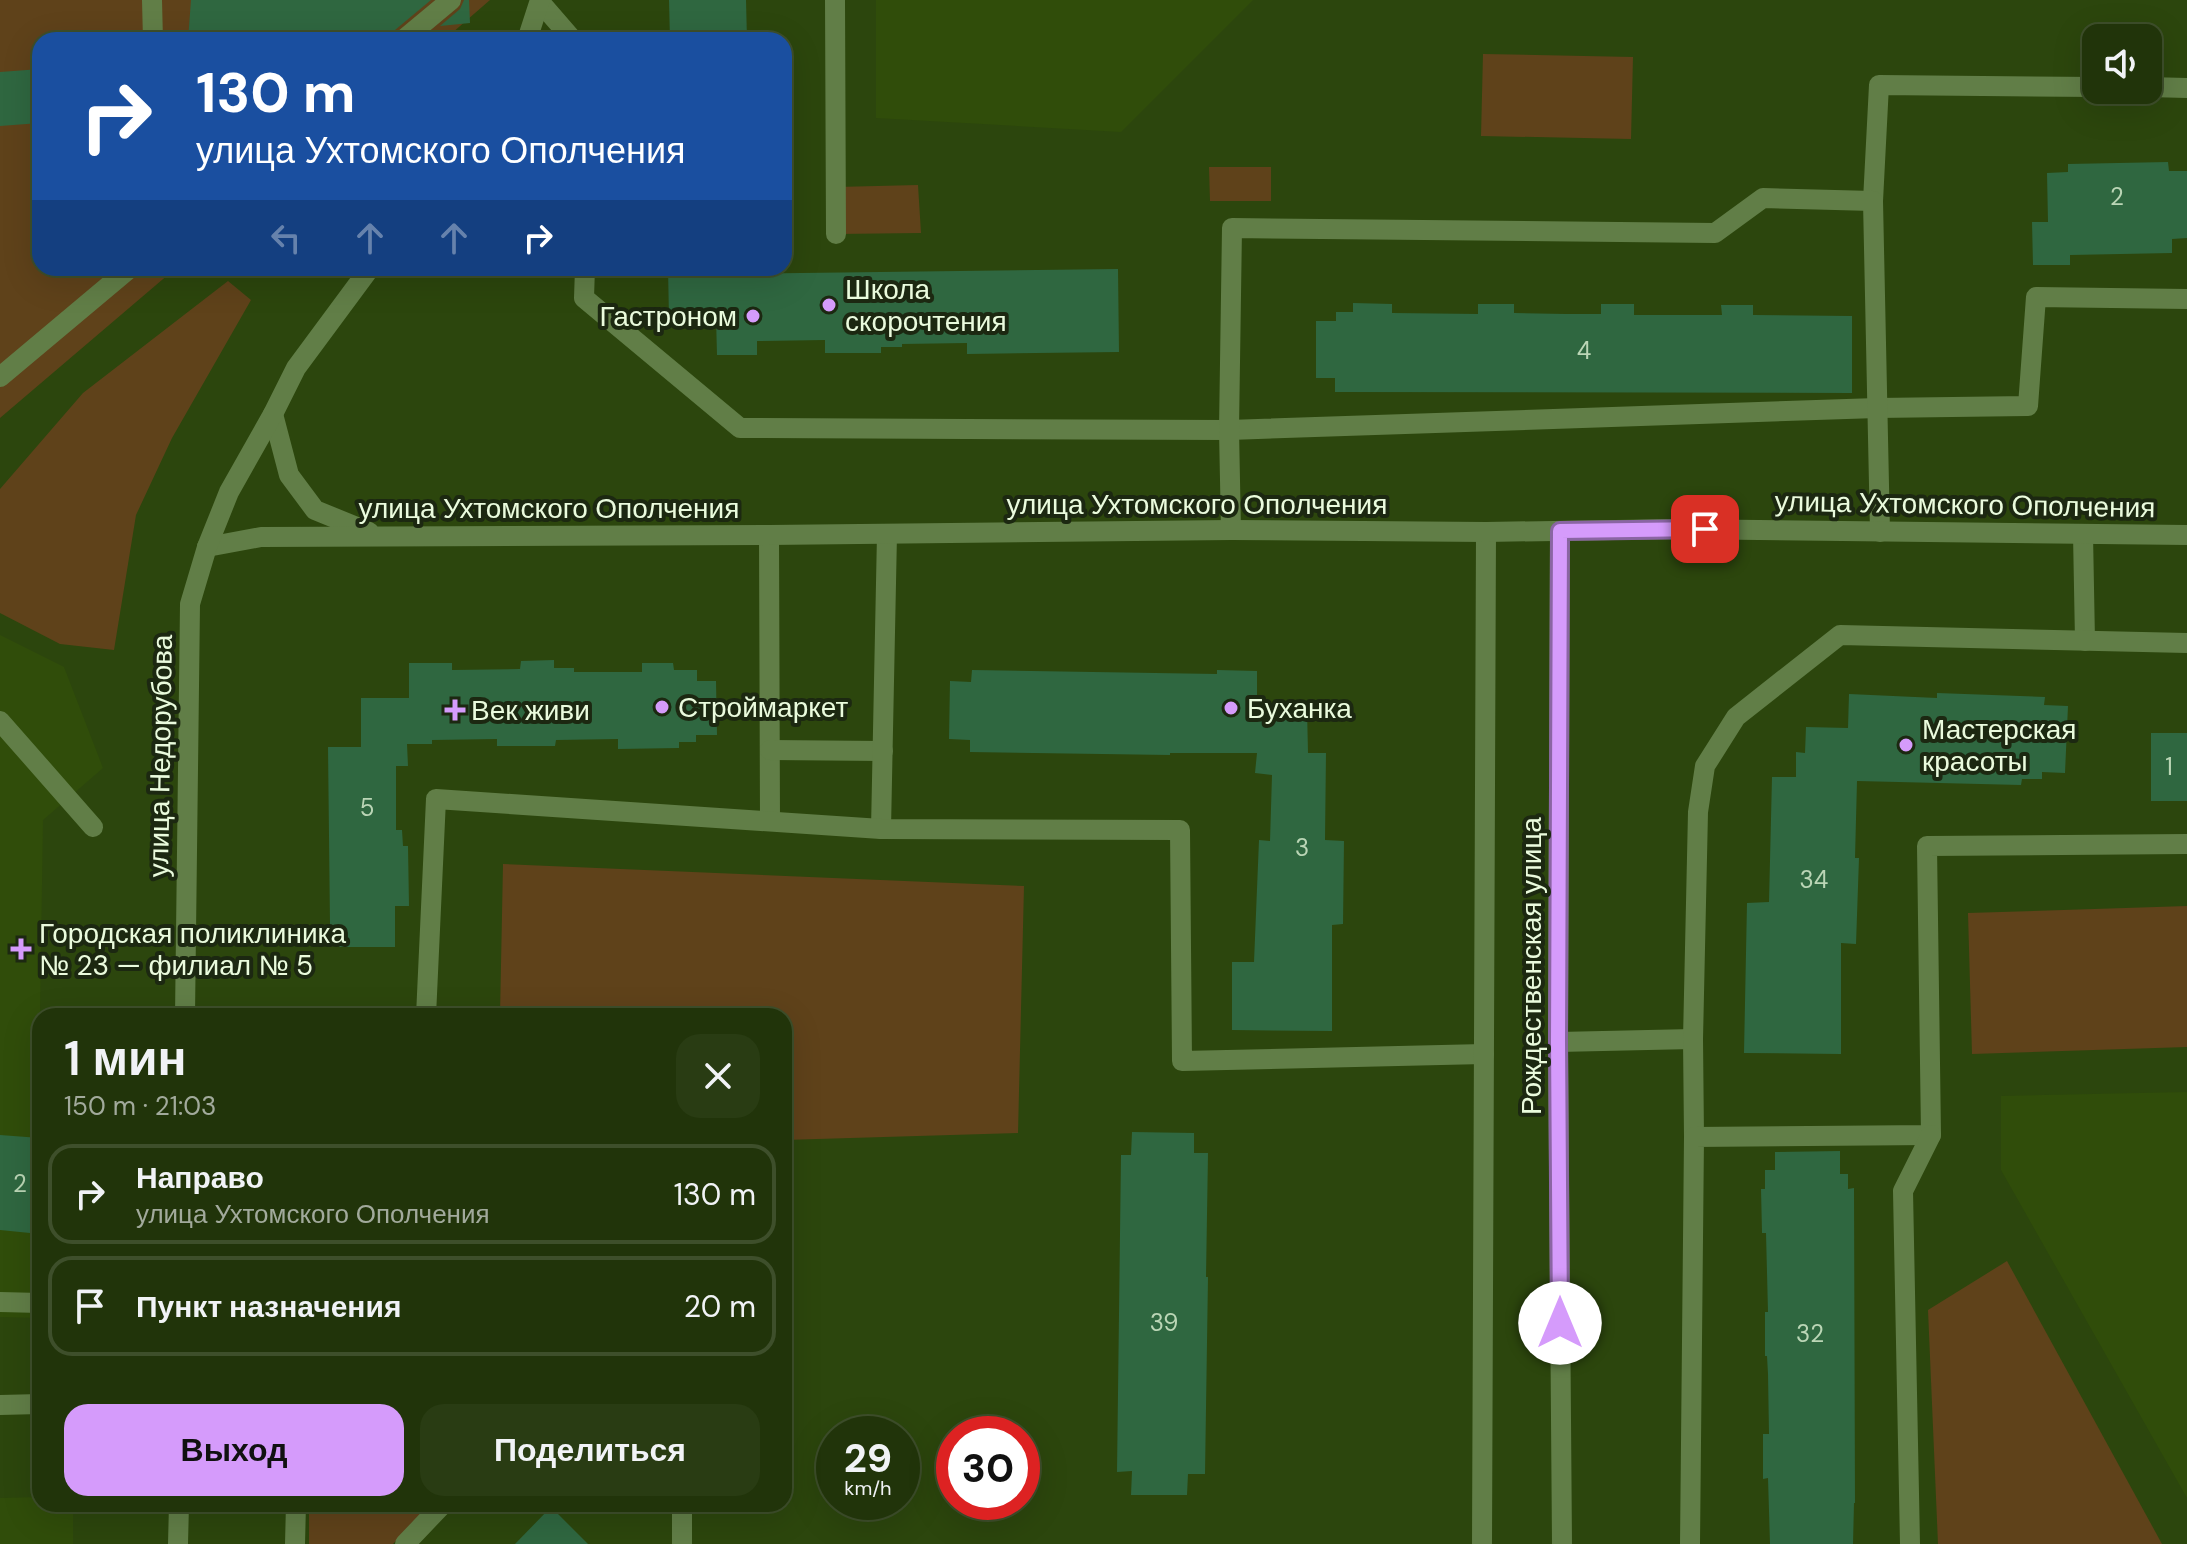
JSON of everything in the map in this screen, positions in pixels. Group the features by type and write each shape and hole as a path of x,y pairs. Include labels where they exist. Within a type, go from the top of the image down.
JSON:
{"street":[{"path":"152,0 153,32"},
{"path":"413,32 451,0"},
{"path":"835,0 836,234"},
{"path":"530,32 540,1"},
{"path":"540,1 566,32"},
{"path":"1880,532 1873,201 1879,85 2082,87"},
{"path":"2162,87 2187,88"},
{"path":"1231,530 1232,228 1715,233 1763,198 1873,201"},
{"path":"0,377 120,276"},
{"name":"улица Недорубова","path":"185,1008 190,604 207,547 229,492 296,368 364,276"},
{"path":"585,276 584,298 740,428 1229,430 1877,408 2028,406 2036,297 2187,299"},
{"path":"273,414 289,475 315,510 380,537"},
{"name":"улица Ухтомского Ополчения","path":"207,547 261,537 1231,530 1486,532 1676,529 2187,535"},
{"name":"Рождественская улица","path":"1560,531 1558,1042 1562,1544"},
{"path":"1482,1544 1486,532"},
{"path":"881,829 887,534"},
{"path":"2083,534 2085,641"},
{"path":"769,535 770,821"},
{"path":"1690,1544 1693,1039 1698,812 1705,766 1736,717 1840,635 2187,643"},
{"path":"0,721 93,827"},
{"path":"770,750 883,751"},
{"path":"426,1008 436,799 881,829 1180,830 1182,1061 1484,1054"},
{"path":"1910,1544 1903,1191 1931,1135 1927,846 2187,844"},
{"path":"1558,1042 1693,1039"},
{"path":"1694,1137 1931,1135"},
{"path":"0,1302 32,1303"},
{"path":"0,1405 32,1404"},
{"path":"178,1544 179,1512"},
{"path":"295,1544 296,1512"},
{"path":"405,1544 435,1512"},
{"path":"682,1512 682,1544"}],"shaded area":[{"path":"0,0 490,0 453,32 32,32 32,276 167,276 0,418"},
{"path":"876,0 1253,0 1121,132 876,118"},
{"path":"1483,54 1633,57 1631,139 1481,136"},
{"path":"1209,167 1271,167 1271,201 1210,201"},
{"path":"918,185 921,233 836,234 836,187"},
{"path":"228,281 251,300 172,438 136,515 114,650 60,644 0,613 0,489 83,393"},
{"name":"Городская поликлиника № 23 — филиал № 5","path":"0,635 64,667 103,768 43,820 40,1008 32,1008 32,1318 0,1317"},
{"path":"503,864 1024,886 1018,1133 792,1140 792,1008 500,1008"},
{"path":"2187,906 2187,1047 1972,1054 1968,913"},
{"path":"2187,1092 2187,1498 2001,1170 2001,1096"},
{"path":"2007,1261 2162,1544 1938,1544 1928,1310"},
{"path":"32,1497 32,1512 73,1512 73,1544 0,1544 0,1498"},
{"path":"309,1512 424,1512 393,1544 309,1544"}],"building":[{"path":"191,0 431,0 395,30 189,32"},
{"path":"464,0 469,0 470,23 440,26 460,9"},
{"path":"669,0 746,0 747,32 670,32"},
{"path":"32,70 32,124 0,126 0,72"},
{"path":"2168,162 2169,171 2187,171 2187,238 2172,239 2172,253 2070,255 2070,265 2033,265 2032,222 2048,222 2047,173 2068,172 2068,164"},
{"path":"1118,269 1119,352 967,354 967,343 902,344 902,347 881,347 881,353 825,353 825,340 757,341 757,355 717,355 716,317 669,318 668,276"},
{"path":"1353,303 1392,304 1392,313 1478,314 1478,304 1514,304 1514,313 1601,314 1601,304 1634,304 1634,315 1722,315 1721,305 1753,305 1753,315 1852,316 1852,393 1335,392 1335,378 1316,378 1316,321 1336,321 1336,312 1353,312"},
{"path":"554,660 554,668 574,668 574,672 642,672 642,663 673,663 674,670 697,670 697,681 716,681 717,735 696,735 696,742 679,742 679,748 618,749 618,739 556,740 555,746 497,746 497,739 432,740 432,744 407,744 408,766 396,766 396,830 402,830 403,846 408,846 409,906 395,906 395,947 339,947 340,926 330,925 328,747 361,747 361,698 409,698 409,663 452,663 452,670 520,669 521,661"},
{"path":"972,670 1217,674 1217,670 1257,671 1257,706 1307,708 1308,753 1326,753 1325,840 1344,841 1343,924 1332,925 1332,1031 1232,1030 1232,962 1254,962 1259,840 1270,841 1272,775 1255,773 1257,753 970,752 970,740 949,739 950,681 971,682"},
{"path":"1937,693 2045,697 2044,705 2068,706 2065,773 2042,772 2042,779 2022,779 2021,785 1857,781 1855,858 1859,858 1856,944 1841,943 1841,1054 1744,1053 1747,903 1769,902 1772,777 1796,777 1796,752 1805,753 1806,727 1848,728 1849,694 1937,698"},
{"path":"2151,733 2187,733 2187,801 2151,801"},
{"path":"1132,1132 1194,1133 1194,1153 1208,1153 1205,1474 1188,1474 1187,1495 1131,1495 1132,1471 1117,1472 1121,1155 1131,1155"},
{"path":"0,1135 32,1137 32,1233 0,1230"},
{"path":"1840,1151 1840,1174 1848,1174 1848,1189 1854,1188 1853,1544 1770,1544 1768,1478 1763,1479 1763,1434 1769,1434 1765,1356 1765,1312 1768,1312 1766,1233 1762,1233 1761,1189 1765,1189 1765,1170 1775,1170 1775,1152"},
{"path":"546,1512 556,1512 588,1544 515,1544"}],"place":[{"name":"Школа скорочтения","path":"829,305"},
{"name":"Гастроном","path":"753,316"},
{"name":"Строймаркет","path":"662,707"},
{"name":"Буханка","path":"1231,708"},
{"name":"Век живи","path":"455,710"},
{"name":"Мастерская красоты","path":"1906,745"},
{"name":"Городская поликлиника № 23 — филиал № 5","path":"21,949"}],"route":[{"path":"1560,1323 1560,531 1705,529"}]}
